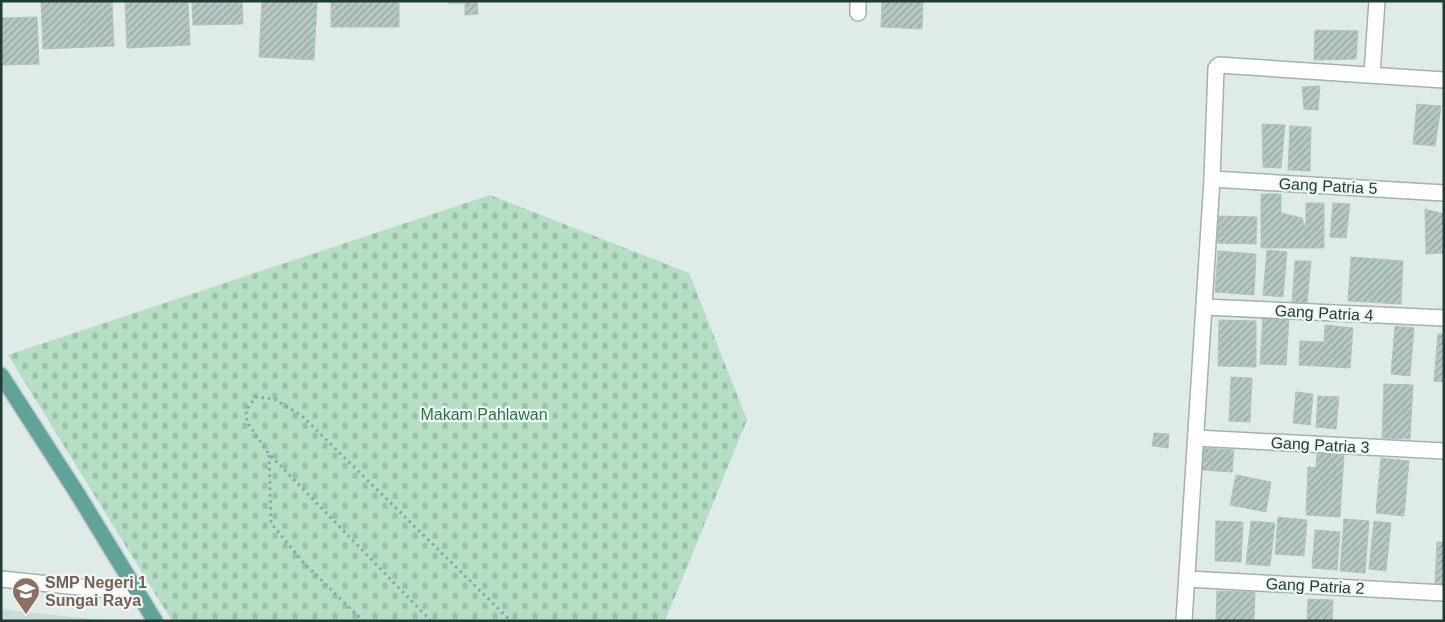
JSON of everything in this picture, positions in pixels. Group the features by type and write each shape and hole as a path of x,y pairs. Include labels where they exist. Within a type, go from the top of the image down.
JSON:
{"main road":[{"path":"1,375 77,492 155,621"}],"street":[{"path":"1372,74 1377,1"},
{"path":"1184,621 1212,179 1216,71 1220,65 1444,80"},
{"name":"Gang Patria 5","path":"1212,179 1444,193"},
{"name":"Gang Patria 4","path":"1204,307 1444,318"},
{"name":"Gang Patria 3","path":"1196,438 1444,452"},
{"path":"1,579 137,593"},
{"name":"Gang Patria 2","path":"1187,579 1444,593"}],"path":[{"path":"431,621 269,454 247,422 246,410 256,397 274,399 301,415 511,621"},
{"path":"269,454 271,522 304,562 363,621"}],"shaded area":[{"name":"SMP Negeri 1 Sungai Raya","path":"1,609 99,620 99,621 1,621"}],"green space":[{"name":"Makam Pahlawan","path":"490,195 689,273 747,420 665,621 172,621 8,355"}],"building":[{"path":"41,1 112,1 114,46 43,49"},
{"path":"125,1 188,1 190,45 127,48"},
{"path":"192,1 242,1 243,24 193,25"},
{"path":"262,1 317,1 314,60 259,57"},
{"path":"331,1 399,1 399,27 331,27"},
{"path":"448,1 477,1 478,14 465,15 465,3 448,3"},
{"path":"882,1 923,1 922,29 881,27"},
{"path":"37,17 39,64 1,65 1,18"},
{"path":"1315,30 1358,31 1356,59 1314,60"},
{"path":"1320,86 1318,110 1304,109 1302,87"},
{"path":"1417,104 1441,106 1435,146 1413,144"},
{"path":"1262,124 1285,125 1281,168 1263,167"},
{"path":"1290,126 1311,127 1310,171 1288,170"},
{"path":"1261,194 1281,194 1281,213 1302,218 1306,229 1306,203 1324,203 1324,248 1261,248"},
{"path":"1333,203 1350,204 1346,238 1330,237"},
{"path":"1425,209 1444,214 1444,253 1426,254"},
{"path":"1218,216 1257,217 1256,244 1217,243"},
{"path":"1267,250 1287,252 1283,297 1263,295"},
{"path":"1218,251 1256,254 1254,295 1215,292"},
{"path":"1351,257 1403,261 1401,304 1348,301"},
{"path":"1295,261 1311,261 1307,303 1292,302"},
{"path":"1263,317 1289,318 1286,365 1260,364"},
{"path":"1219,320 1256,321 1256,367 1218,366"},
{"path":"1325,325 1353,328 1350,368 1299,365 1300,341 1324,342"},
{"path":"1395,326 1414,328 1410,376 1391,374"},
{"path":"1438,334 1444,334 1444,382 1434,381"},
{"path":"1231,377 1252,378 1250,422 1229,421"},
{"path":"1384,384 1413,385 1410,439 1382,438"},
{"path":"1296,392 1313,394 1310,425 1293,423"},
{"path":"1318,396 1339,397 1336,429 1316,427"},
{"path":"1154,433 1169,434 1168,448 1152,446"},
{"path":"1203,448 1234,450 1232,472 1202,470"},
{"path":"1317,453 1344,454 1340,517 1306,515 1308,467 1316,468"},
{"path":"1381,458 1409,461 1404,516 1376,513"},
{"path":"1236,475 1271,482 1266,512 1230,505"},
{"path":"1278,517 1307,520 1304,556 1275,554"},
{"path":"1344,519 1369,521 1365,573 1340,571"},
{"path":"1216,521 1243,522 1241,562 1215,561"},
{"path":"1251,521 1275,523 1270,566 1246,564"},
{"path":"1374,521 1391,523 1386,571 1369,569"},
{"path":"1315,530 1340,532 1337,570 1312,568"},
{"path":"1437,542 1444,542 1444,585 1435,585"},
{"path":"1217,591 1255,592 1254,621 1216,621"},
{"path":"1308,599 1333,600 1332,621 1307,621"}],"place":[{"name":"SMP Negeri 1 Sungai Raya","path":"26,615"}]}
